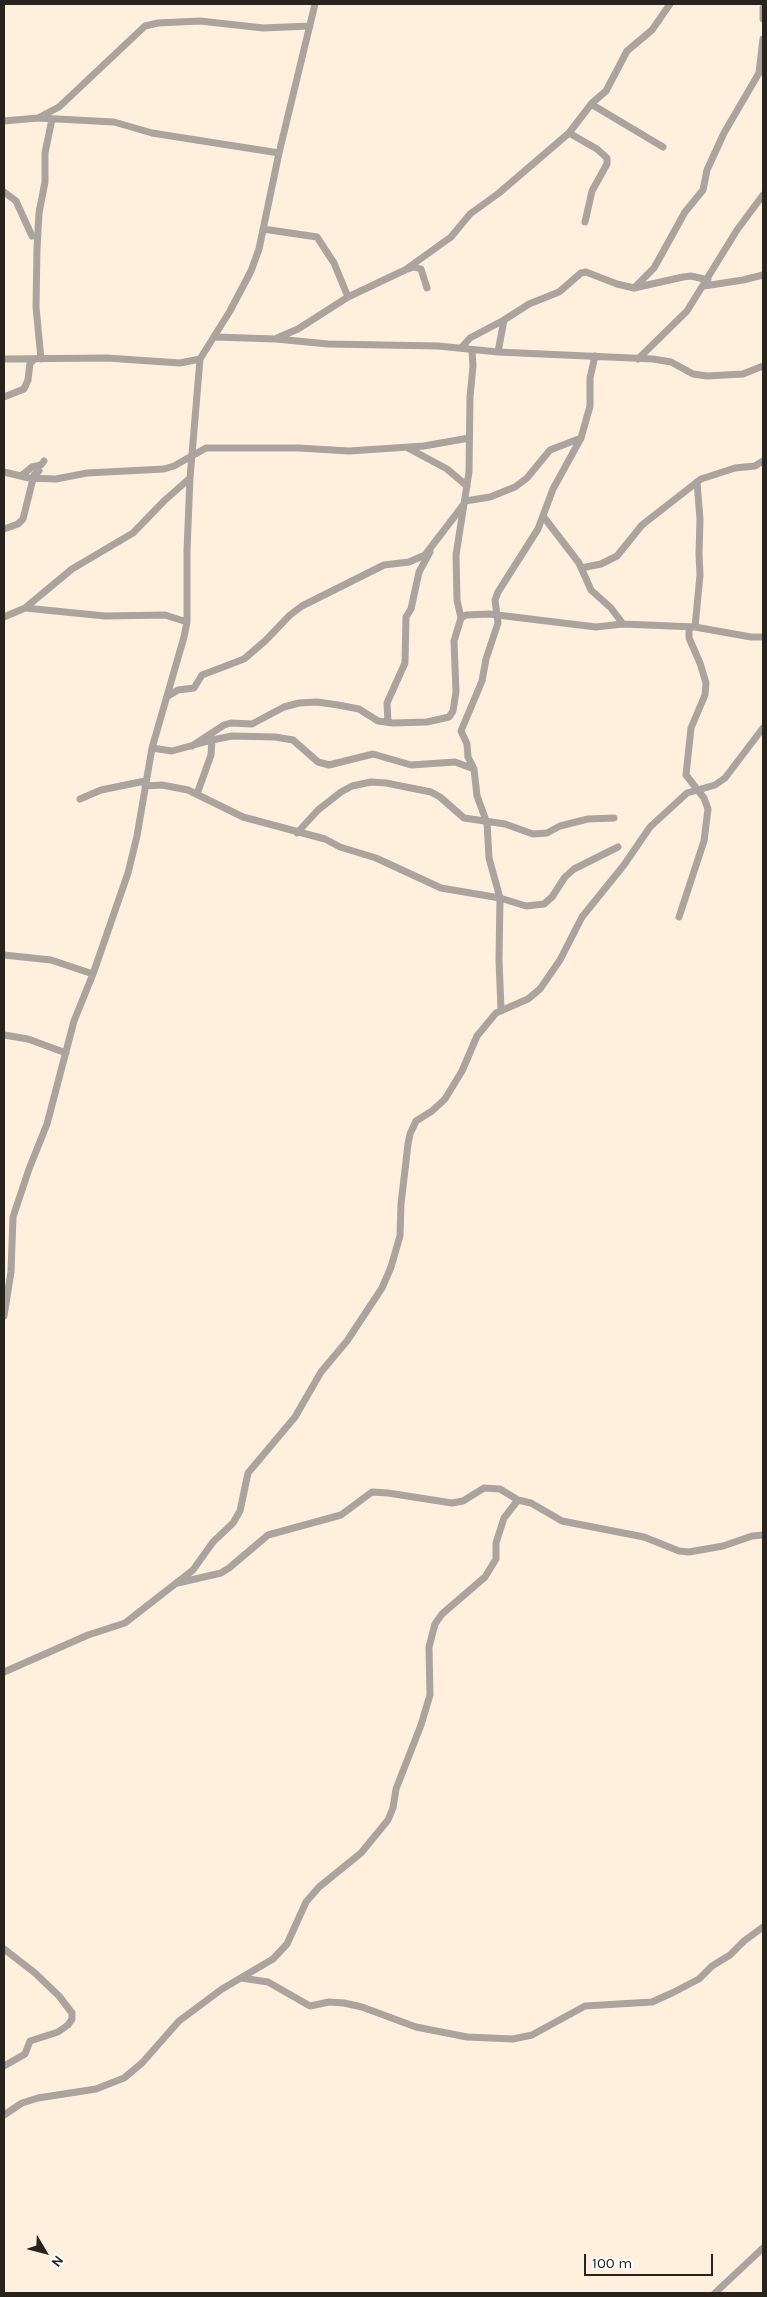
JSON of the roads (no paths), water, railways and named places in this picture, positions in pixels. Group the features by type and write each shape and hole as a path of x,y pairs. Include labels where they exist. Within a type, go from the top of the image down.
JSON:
{"street":[{"path":"4,1316 12,1272 13,1217 29,1169 43,1139 74,1021 93,974 128,873 137,836 152,748 187,622 187,550 191,457 200,359 251,271 259,249 279,153 315,4"},
{"path":"405,270 451,238 470,214 499,194 569,133 591,104 606,91 627,51 658,24 670,4"},
{"path":"763,8 763,19"},
{"path":"38,118 59,107 145,26 200,21 263,28 310,26"},
{"path":"634,288 654,268 664,253 679,222 704,190 707,170 724,133 759,72 763,39"},
{"path":"591,104 663,147"},
{"path":"4,121 52,118 114,122 152,133 279,153"},
{"path":"38,359 36,307 38,225 44,190 46,144 52,118"},
{"path":"569,133 597,148 608,158 607,164 592,190 585,222"},
{"path":"4,192 16,201 32,236"},
{"path":"638,359 687,311 734,235 763,196"},
{"path":"263,229 317,237 334,263 348,297"},
{"path":"276,338 298,328 348,297 414,267 422,269 427,288"},
{"path":"461,348 470,338 529,304 560,292 581,273 586,272 617,284 634,288 683,276 691,276 706,283 743,280 763,275"},
{"path":"498,352 504,320"},
{"path":"215,336 276,338 328,344 461,348 498,352 663,360 693,374 707,376 743,374 763,366"},
{"path":"192,746 224,725 231,723 252,724 284,707 299,703 338,704 360,709 378,721 388,722 427,722 449,717 454,711 456,692 454,641 461,618 457,600 456,555 467,486 473,366 472,350"},
{"path":"501,1009 499,960 500,898 489,858 487,822 477,796 474,769 461,731 482,681 486,659 498,623 495,600 498,592 538,528 553,489 581,438 590,406 590,378 595,356"},
{"path":"4,359 107,358 180,363 200,359"},
{"path":"4,397 24,389 28,380 30,363 38,359"},
{"path":"4,472 34,479 45,479 87,473 164,468 191,457 206,448 299,448 349,451 405,448 469,438"},
{"path":"388,722 387,703 406,663 406,617 411,609 416,581 431,550 451,520 465,502 490,497 515,488 527,478 550,450 581,438"},
{"path":"405,448 447,469 467,486"},
{"path":"581,568 601,564 617,556 642,525 706,476 735,468 754,466 763,461"},
{"path":"21,476 34,465 41,466"},
{"path":"41,466 45,479"},
{"path":"4,529 18,524 23,518 34,479 41,466"},
{"path":"4,617 25,608 72,569 133,533 164,501 190,478"},
{"path":"679,917 704,841 708,810 697,789 686,775 691,728 705,695 706,683 689,638 700,575 698,554 700,519 698,482"},
{"path":"543,516 558,538 576,558 591,590 611,608 623,624"},
{"path":"168,696 178,690 194,688 202,675 244,659 302,606 384,565 418,559 431,550"},
{"path":"25,608 105,616 165,616 187,622"},
{"path":"461,618 466,615 498,615 596,627 623,624 692,628 752,638 763,637"},
{"path":"4,1672 88,1635 124,1623 197,1567 213,1542 237,1517 248,1474 295,1417 321,1372 347,1341 382,1288 391,1267 400,1236 401,1204 410,1134 416,1121 432,1111 445,1099 462,1071 478,1036 492,1017 501,1009 528,999 540,989 560,960 582,917 624,865 650,827 672,809 682,797 697,789 715,785 725,778 763,728"},
{"path":"152,748 172,751 212,740 244,736 288,738 299,744 318,762 328,765 373,754 411,765 455,762 474,769"},
{"path":"197,794 211,755 212,740"},
{"path":"297,833 318,810 341,792 352,786 371,782 386,783 436,794 464,818 505,824 533,834 547,833 560,826 588,819 614,818"},
{"path":"80,799 101,790 145,784 162,785 197,794 243,817 262,821 297,833 325,838 340,847 386,863 441,888 500,898 526,906 544,904 552,897 565,877 574,870 618,847"},
{"path":"4,955 51,960 93,974"},
{"path":"4,1035 28,1039 66,1053"},
{"path":"174,1584 230,1568 268,1535 341,1515 372,1492 452,1503 463,1501 484,1488 496,1488 505,1490 518,1500 531,1503 562,1522 644,1537 679,1551 689,1552 723,1546 752,1536 763,1535"},
{"path":"4,2115 22,2103 38,2098 96,2089 124,2078 142,2063 179,2021 222,1989 273,1959 281,1951 306,1902 319,1887 361,1853 388,1820 404,1765 421,1725 429,1700 429,1648 435,1624 442,1614 485,1577 496,1559 496,1543 504,1518 509,1508 518,1500"},
{"path":"241,1978 268,1982 294,1995 304,2005 310,2006 329,2002 344,2003 362,2007 416,2027 467,2037 514,2040 532,2035 586,2006 652,2002 672,1993 698,1979 763,1927"},
{"path":"4,1949 59,1996 72,2013 72,2019 68,2025 58,2032 30,2041 24,2054 4,2066"},
{"path":"715,2293 763,2248"}]}
